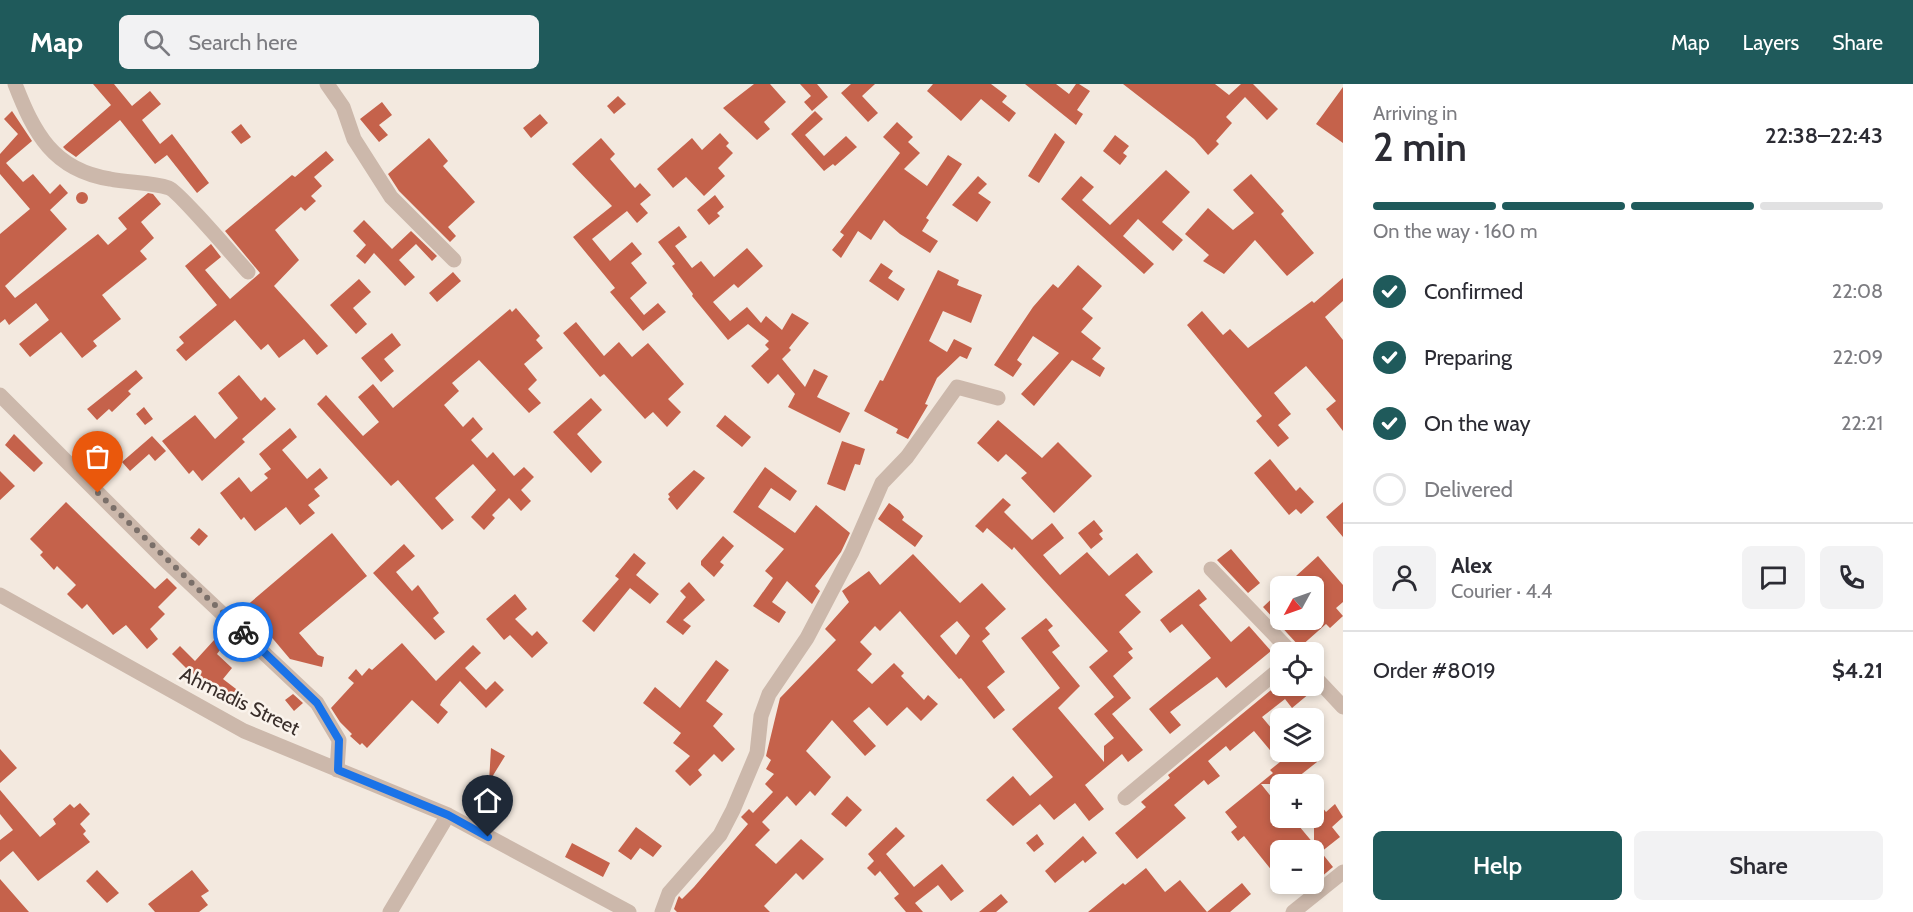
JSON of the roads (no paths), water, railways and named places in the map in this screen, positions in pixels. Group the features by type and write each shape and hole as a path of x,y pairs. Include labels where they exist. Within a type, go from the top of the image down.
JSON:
{"street":[{"path":"15,84 27,115 47,148 73,169 106,179 171,188 248,272"},
{"path":"327,84 343,106 354,139 391,197 454,260"},
{"path":"662,912 669,893 720,835 733,810 757,753 761,716 769,694 807,638 852,552 882,483 908,457 957,387 998,398"},
{"path":"0,395 163,558 317,703 339,740 338,770"},
{"path":"1212,569 1281,642"},
{"name":"Ahmadis Street","path":"0,595 244,731 448,815 629,912"},
{"path":"1125,798 1270,677"},
{"path":"1324,687 1343,707"},
{"path":"390,912 448,815"},
{"path":"1293,912 1343,872"}]}
